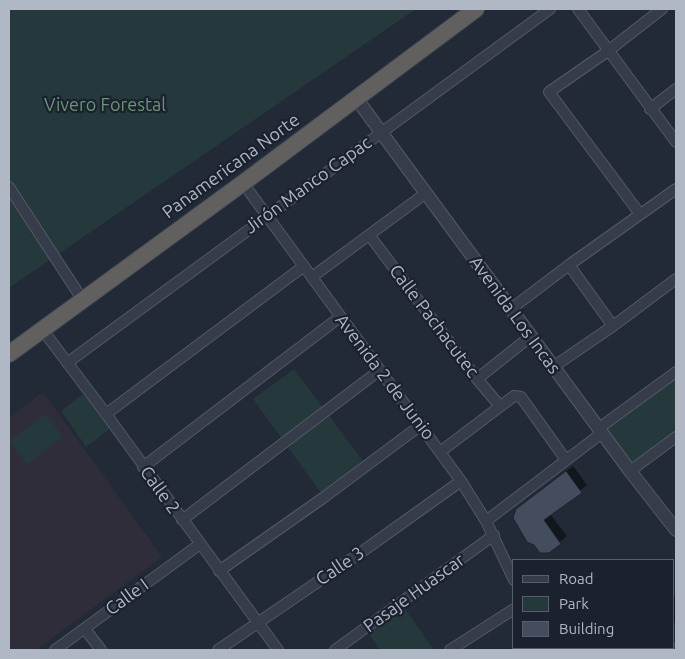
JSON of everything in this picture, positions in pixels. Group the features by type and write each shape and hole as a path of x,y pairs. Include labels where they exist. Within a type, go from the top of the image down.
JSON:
{"highway":[{"name":"Panamericana Norte","path":"9,354 243,183 476,9"}],"street":[{"name":"Jirón Manco Capac","path":"67,363 550,9"},
{"path":"578,9 676,142"},
{"path":"640,214 549,92 608,51 662,9"},
{"path":"650,109 676,89"},
{"name":"Avenida Los Incas","path":"356,98 630,471 676,528"},
{"name":"Avenida 2 de Junio","path":"243,183 461,481 494,535 512,576"},
{"path":"9,187 82,300"},
{"path":"511,309 676,189"},
{"path":"312,277 426,193"},
{"name":"Calle Pachacutec","path":"370,236 477,379 500,406"},
{"path":"569,265 613,326"},
{"path":"106,414 304,266"},
{"path":"553,366 613,326 676,279"},
{"path":"143,466 340,317"},
{"name":"Calle 2","path":"42,329 278,650"},
{"path":"477,379 531,336"},
{"path":"182,520 380,370"},
{"path":"486,521 676,372"},
{"path":"440,452 514,396 521,397 566,460"},
{"path":"219,571 323,498 421,425"},
{"path":"630,471 676,437"},
{"name":"Calle 3","path":"218,650 461,481"},
{"name":"Pasaje Huascar","path":"334,650 494,535"},
{"name":"Calle I","path":"55,650 200,544"},
{"path":"450,650 512,609"},
{"path":"85,628 101,650"}],"shaded area":[{"path":"43,392 162,557 36,650 9,650 9,417"}],"green space":[{"name":"Vivero Forestal","path":"9,9 416,9 9,288"},
{"path":"294,369 363,461 321,493 253,399"},
{"path":"676,372 676,436 630,471 599,428"},
{"path":"83,394 110,429 86,447 61,411"},
{"path":"46,414 63,437 27,464 10,441"},
{"path":"404,607 434,650 380,650 369,634"}],"building":[{"path":"566,471 582,493 544,520 561,544 549,553 540,553 534,545 527,542 513,518 516,509"}]}
